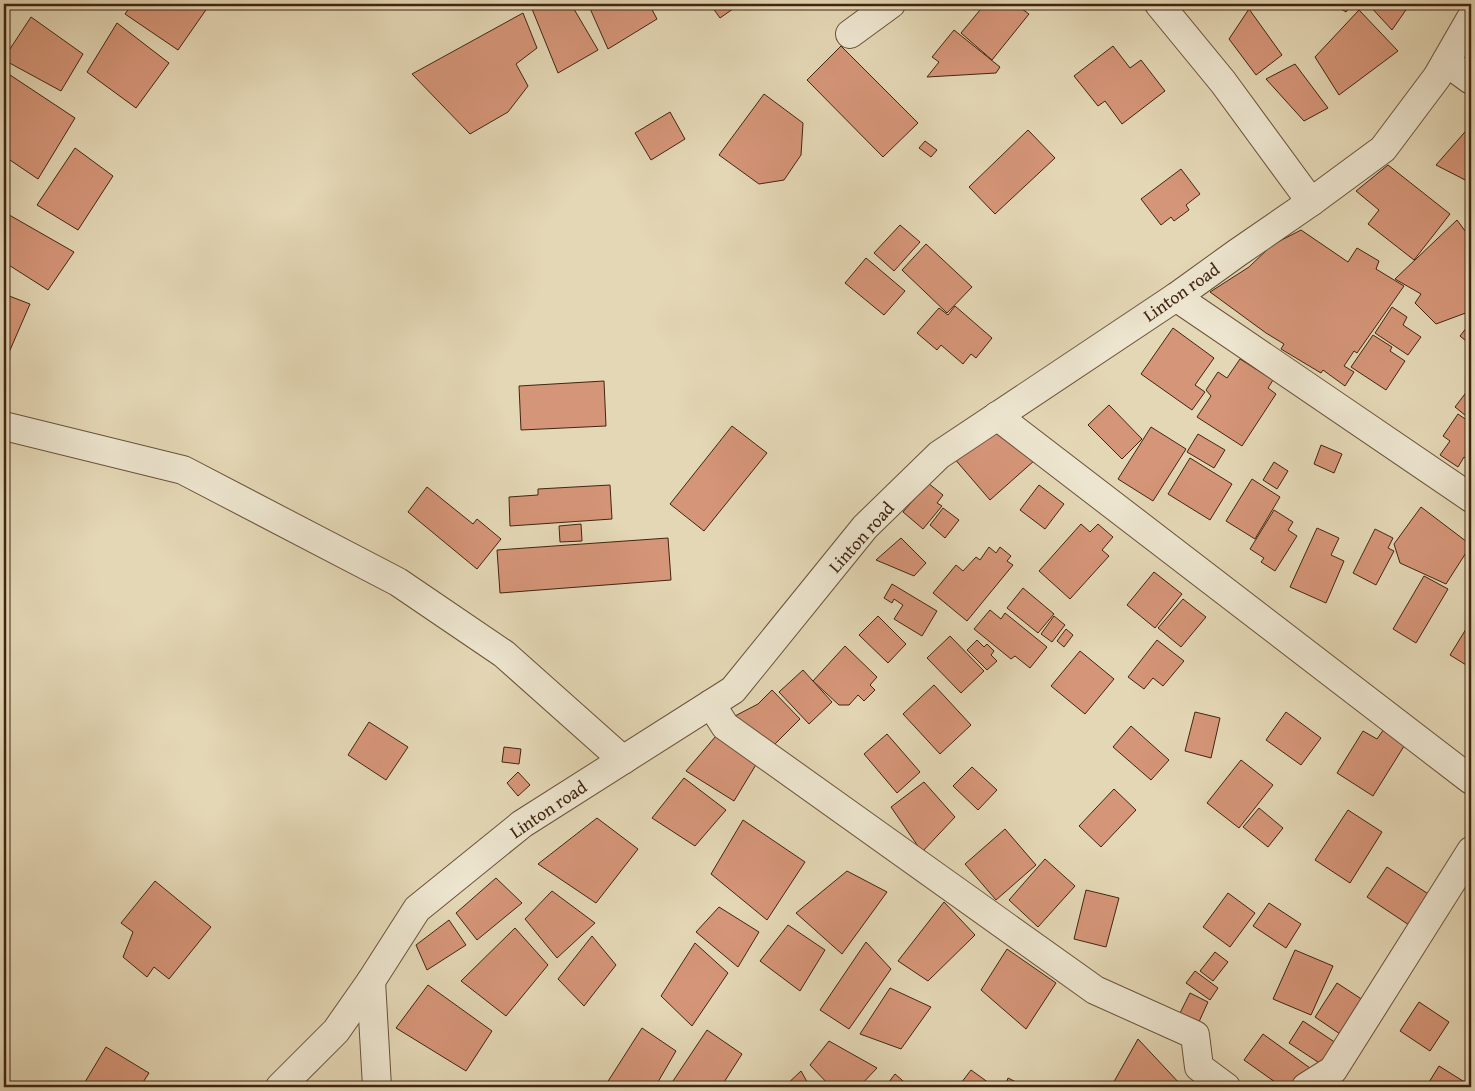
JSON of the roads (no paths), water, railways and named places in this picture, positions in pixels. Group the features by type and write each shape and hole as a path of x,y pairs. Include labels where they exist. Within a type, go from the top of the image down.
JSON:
{"street":[{"path":"850,34 891,4"},
{"path":"1159,4 1223,82 1311,202"},
{"name":"Linton road","path":"280,1087 336,1031 418,909 522,824 733,690 865,527 939,455 1176,297 1237,252 1311,202 1382,149 1437,76 1471,18"},
{"path":"1446,62 1471,80"},
{"path":"1176,297 1471,498"},
{"path":"997,416 1471,780"},
{"path":"4,426 183,470 398,582 504,654 623,760"},
{"path":"711,704 725,726 1095,990 1195,1035 1199,1067 1226,1087"},
{"path":"1306,1087 1333,1070 1471,851"},
{"path":"371,981 377,1087"}]}
